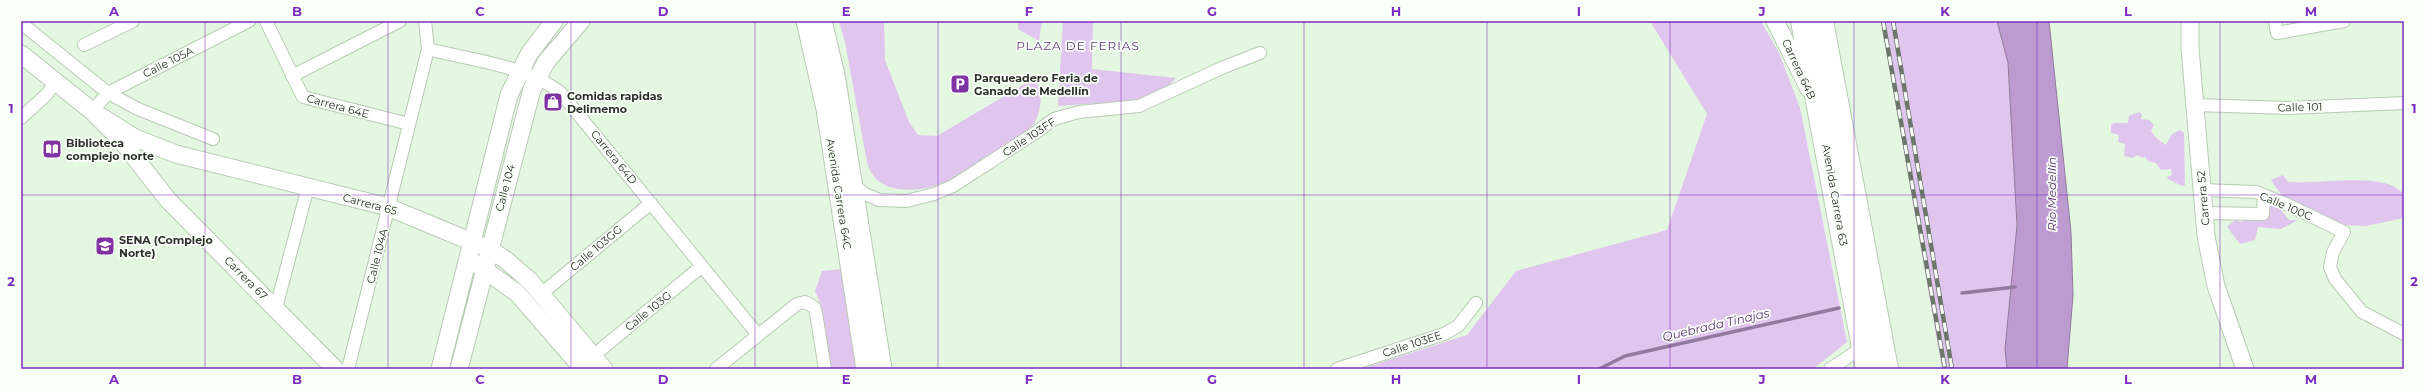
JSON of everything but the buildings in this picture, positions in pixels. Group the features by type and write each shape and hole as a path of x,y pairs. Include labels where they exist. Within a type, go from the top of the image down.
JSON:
{"highway":[{"name":"Avenida Carrera 63","path":"1802,21 1867,369"},
{"name":"Avenida Carrera 63","path":"1822,21 1887,369"}],"main road":[{"name":"Calle 104","path":"440,369 504,111 519,72 529,54 554,21"},
{"name":"Calle 104","path":"459,369 527,102 537,78 562,40 580,21"},
{"name":"Avenida Carrera 64C","path":"806,21 826,108 866,369"},
{"name":"Avenida Carrera 64C","path":"822,21 835,75 882,369"},
{"name":"Carrera 64B","path":"1775,21 1789,46 1821,118"},
{"name":"Carrera 52","path":"2190,21 2190,48 2204,213 2216,286 2245,369"},
{"name":"Carrera 67","path":"21,54 92,112 128,148 168,200 335,369"},
{"name":"Carrera 65","path":"92,112 135,138 176,154 388,207 489,249 518,270 542,294 604,369"},
{"path":"468,260 484,268 526,302 583,369"}],"street":[{"path":"84,45 133,21"},
{"name":"Calle 105A","path":"92,112 108,93 249,21"},
{"name":"Carrera 64E","path":"266,21 303,98 409,124"},
{"path":"292,76 400,21"},
{"path":"425,21 428,49"},
{"path":"2276,27 2344,21"},
{"path":"21,23 108,93 138,109 213,139"},
{"name":"Carrera 64D","path":"428,49 519,72 537,78 560,92 758,335"},
{"name":"Calle 104A","path":"348,369 428,49"},
{"name":"Calle 103FF","path":"852,182 863,192 879,200 906,201 934,194 953,186 1035,133 1054,118 1065,115 1139,106 1224,67 1260,54"},
{"path":"21,118 47,94 55,83"},
{"name":"Calle 101","path":"2196,105 2288,108 2404,103"},
{"path":"276,308 308,187"},
{"name":"Calle 100C","path":"2202,190 2256,192 2344,232 2332,252 2330,267 2335,279 2362,312 2404,334"},
{"path":"2204,213 2263,214 2264,195"},
{"name":"Calle 103GG","path":"542,294 651,203"},
{"name":"Calle 103G","path":"593,356 702,266"},
{"path":"716,369 797,304 806,302 814,307 816,313 826,369"},
{"name":"Calle 103EE","path":"1337,369 1444,334 1458,326 1476,303"},
{"path":"1830,369 1863,348"}],"shaded area":[{"path":"839,21 884,21 885,60 909,122 918,135 937,136 1035,78 1041,100 1038,116 1028,130 954,178 941,184 919,189 897,189 887,186 878,181 871,173 867,162 845,42"},
{"path":"1018,21 1042,21 1039,41 1018,29"},
{"path":"1063,21 1093,21 1092,69 1176,78 1163,91 1130,101 1058,106"},
{"path":"1650,21 1761,21 1779,53 1800,108 1847,342 1813,369 1361,369 1467,335 1516,271 1667,230 1707,114"},
{"path":"1881,21 1997,21 2008,63 2017,225 2005,349 2007,369 1942,369"},
{"path":"2139,112 2142,114 2141,119 2149,120 2154,125 2151,131 2156,138 2166,145 2172,134 2180,130 2184,133 2185,185 2182,186 2168,179 2167,177 2172,175 2171,169 2161,170 2156,163 2148,161 2145,156 2143,158 2137,155 2133,158 2124,156 2125,144 2118,142 2119,135 2111,133 2111,125 2114,123 2128,123 2129,116"},
{"path":"2283,175 2288,182 2354,180 2380,182 2391,185 2404,194 2404,218 2366,226 2344,225 2293,211 2271,180"},
{"path":"2256,192 2274,201 2289,220 2298,220 2281,229 2258,227 2255,240 2240,244 2227,227 2235,220 2242,222 2249,211 2264,211"},
{"path":"843,269 858,369 830,369 821,305 815,291 822,271"}],"water":[{"name":"Río Medellín","path":"1997,21 2049,21 2071,232 2073,295 2067,369 2007,369 2005,349 2017,225 2008,63"}],"waterway":[{"name":"Quebrada Tinajas","path":"1962,293 2015,287"},
{"name":"Quebrada Tinajas","path":"1599,369 1625,356 1839,308"}],"railway":[{"path":"1883,21 1945,369"},
{"path":"1893,21 1952,369"}],"place":[{"name":"Parqueadero Feria de Ganado de Medellín","path":"960,84"},
{"name":"Comidas rapidas Delimemo","path":"553,102"},
{"name":"Biblioteca complejo norte","path":"52,149"},
{"name":"SENA (Complejo Norte)","path":"105,246"}],"district":[{"name":"PLAZA DE FERIAS","path":"1078,46"}]}
